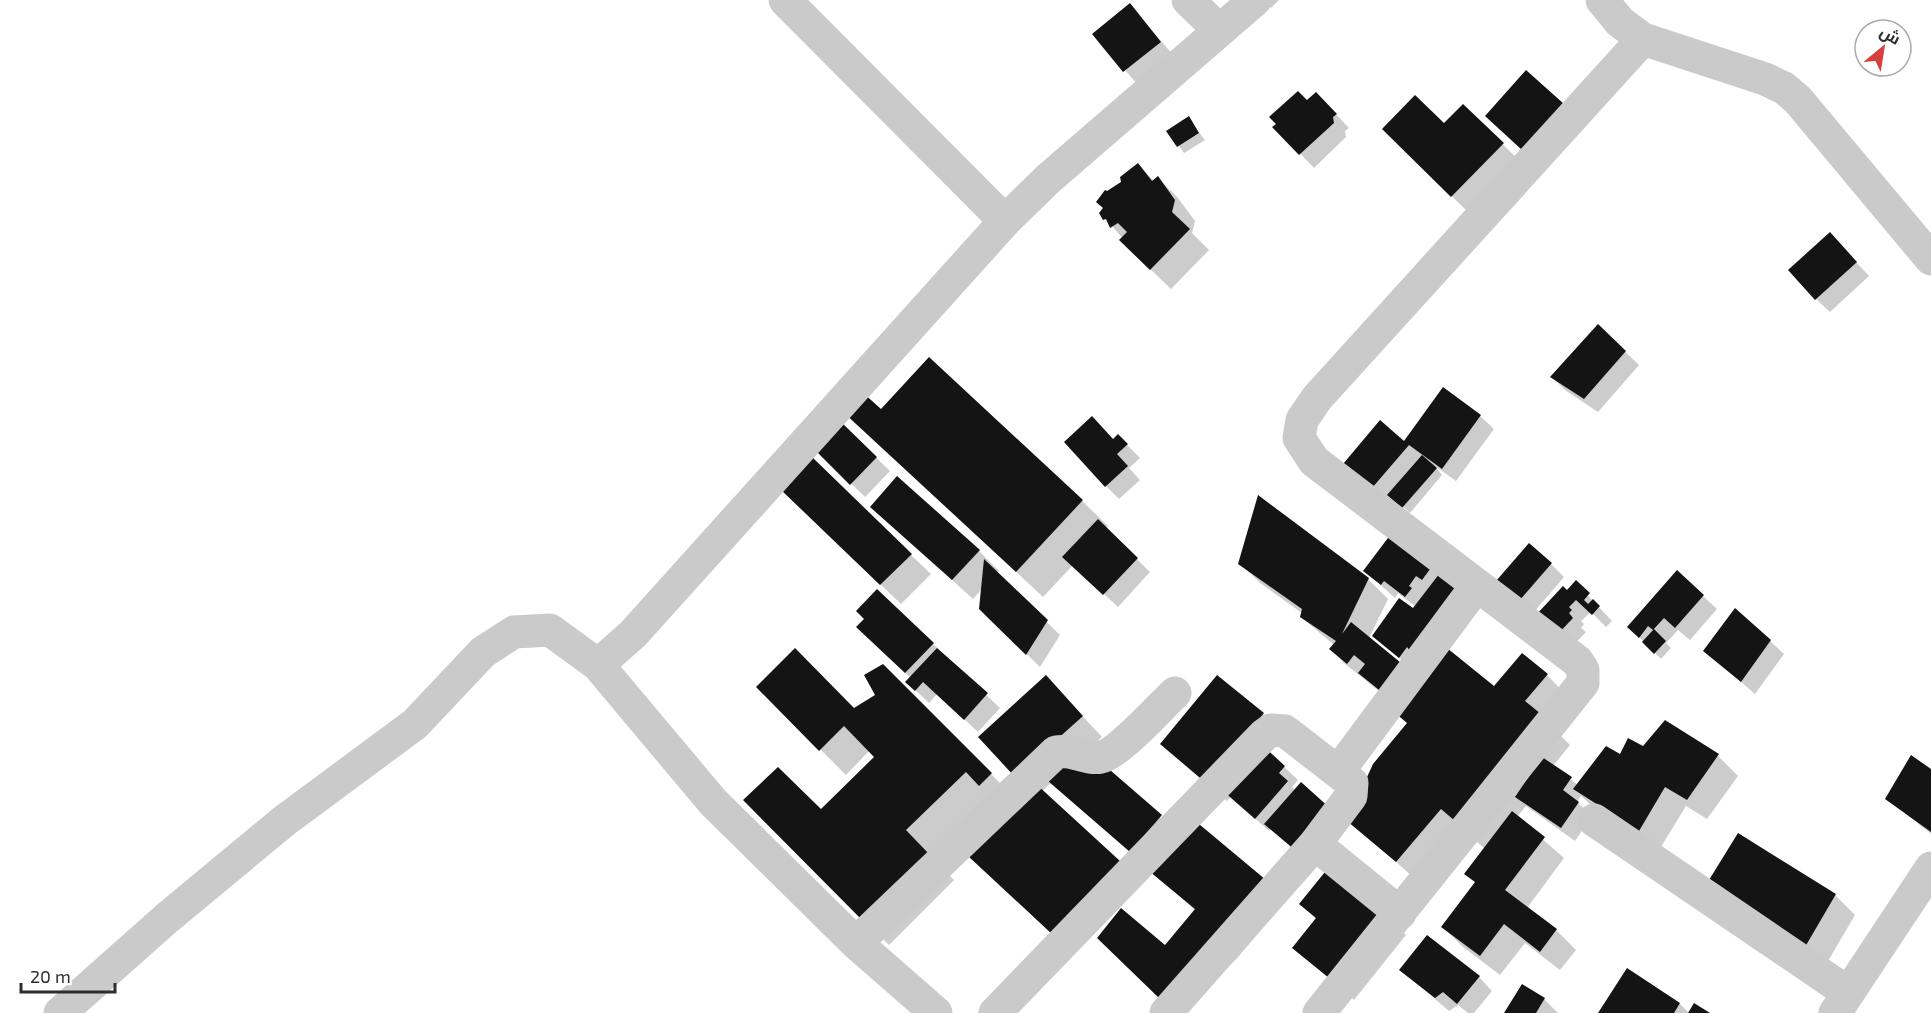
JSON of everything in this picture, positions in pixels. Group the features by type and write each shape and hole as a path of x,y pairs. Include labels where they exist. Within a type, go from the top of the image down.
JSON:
{"street":[{"path":"785,0 1005,221"},
{"path":"1188,0 1219,30"},
{"path":"598,665 633,634 1005,221 1048,179 1256,0"},
{"path":"1602,0 1620,22 1643,39 1727,65 1784,88 1798,100 1931,259"},
{"path":"1320,1013 1584,683 1583,670 1577,662 1314,461 1299,438 1302,420 1317,398 1643,39"},
{"path":"1338,772 1477,585"},
{"path":"60,1013 166,918 284,821 415,724 483,652 514,632 550,630 598,665 713,802 856,943 936,1013"},
{"path":"856,943 1056,752 1068,750 1091,758 1112,754 1175,693"},
{"path":"995,1013 1271,730 1285,731 1352,783 1353,789 1315,844 1166,1013"},
{"path":"1594,820 1841,1003 1931,868"},
{"path":"1315,844 1400,913"}],"building":[{"path":"1130,3 1161,42 1123,72 1092,34"},
{"path":"1526,70 1564,104 1522,150 1485,116"},
{"path":"1298,91 1307,100 1316,92 1337,114 1333,117 1334,123 1299,155 1272,127 1276,124 1269,117"},
{"path":"1415,95 1444,123 1463,104 1504,143 1451,197 1382,129"},
{"path":"1189,116 1199,133 1177,147 1166,131"},
{"path":"1138,163 1152,181 1158,176 1175,200 1172,212 1190,229 1150,270 1119,240 1127,232 1118,223 1110,228 1106,219 1103,220 1099,213 1103,208 1096,202 1105,190 1121,182 1120,177"},
{"path":"1830,232 1857,262 1815,300 1788,270"},
{"path":"1598,324 1626,351 1584,399 1550,377"},
{"path":"929,357 1083,500 1016,572 842,411 861,391 881,409"},
{"path":"1443,387 1481,415 1442,469 1409,445 1372,488 1343,464 1380,420 1404,441"},
{"path":"1092,416 1113,439 1118,434 1128,444 1117,454 1128,466 1105,487 1064,442"},
{"path":"840,421 877,457 850,485 813,448"},
{"path":"1422,455 1437,468 1402,508 1387,495"},
{"path":"811,456 912,554 880,585 779,488"},
{"path":"897,476 980,550 952,580 870,507"},
{"path":"1258,495 1369,578 1342,634 1351,622 1406,667 1384,694 1358,673 1365,664 1354,655 1347,664 1329,649 1336,641 1300,617 1302,609 1238,564"},
{"path":"1098,519 1138,558 1103,595 1062,557"},
{"path":"1394,530 1436,561 1422,580 1416,576 1409,586 1412,588 1405,597 1384,581 1381,585 1363,571"},
{"path":"1529,543 1552,563 1519,601 1496,581"},
{"path":"984,559 1048,620 1026,655 979,609"},
{"path":"1443,569 1465,587 1410,651 1407,647 1399,658 1372,636 1399,598 1413,608"},
{"path":"1677,570 1704,595 1675,628 1664,618 1653,630 1648,626 1639,638 1627,627"},
{"path":"1576,580 1590,593 1584,600 1588,604 1593,599 1600,606 1592,615 1576,600 1569,607 1572,610 1569,613 1573,618 1556,636 1535,616 1563,586 1567,590"},
{"path":"877,589 934,643 905,673 856,627 864,619 856,611"},
{"path":"1735,608 1771,640 1741,682 1703,651"},
{"path":"1654,629 1666,641 1654,654 1642,642"},
{"path":"795,648 854,708 875,695 864,675 883,664 992,773 979,786 966,772 906,830 929,854 862,920 743,800 778,767 821,809 874,757 844,726 819,751 756,687"},
{"path":"937,648 988,693 964,720 923,682 915,691 905,682"},
{"path":"1447,648 1494,686 1522,653 1548,674 1525,701 1546,718 1462,827 1441,809 1396,862 1347,821 1373,764 1407,723 1394,712"},
{"path":"1046,675 1083,716 1015,777 978,737"},
{"path":"1217,675 1264,713 1206,783 1160,744"},
{"path":"1665,720 1719,754 1687,800 1665,787 1639,831 1573,789 1606,746 1620,754 1628,738 1643,746"},
{"path":"1080,744 1162,815 1130,852 1048,781"},
{"path":"1261,744 1285,766 1279,773 1288,781 1255,819 1222,790"},
{"path":"1911,755 1931,769 1931,832 1885,799"},
{"path":"1542,757 1572,777 1563,790 1579,802 1561,828 1515,797"},
{"path":"1301,782 1331,809 1296,851 1264,824"},
{"path":"1035,783 1120,861 1053,935 968,856"},
{"path":"1512,811 1545,837 1505,890 1557,929 1540,952 1504,924 1480,956 1441,927 1475,882 1464,874"},
{"path":"1193,819 1266,880 1159,998 1097,938 1121,908 1165,945 1195,909 1149,871"},
{"path":"1738,833 1836,894 1798,959 1701,893"},
{"path":"1329,867 1387,913 1334,982 1292,948 1316,918 1299,904"},
{"path":"1427,935 1480,976 1457,1004 1443,992 1435,998 1399,970"},
{"path":"1627,968 1680,1003 1674,1013 1598,1013"},
{"path":"1522,984 1545,998 1536,1013 1504,1013"},
{"path":"1694,1003 1710,1013 1688,1013"}]}
